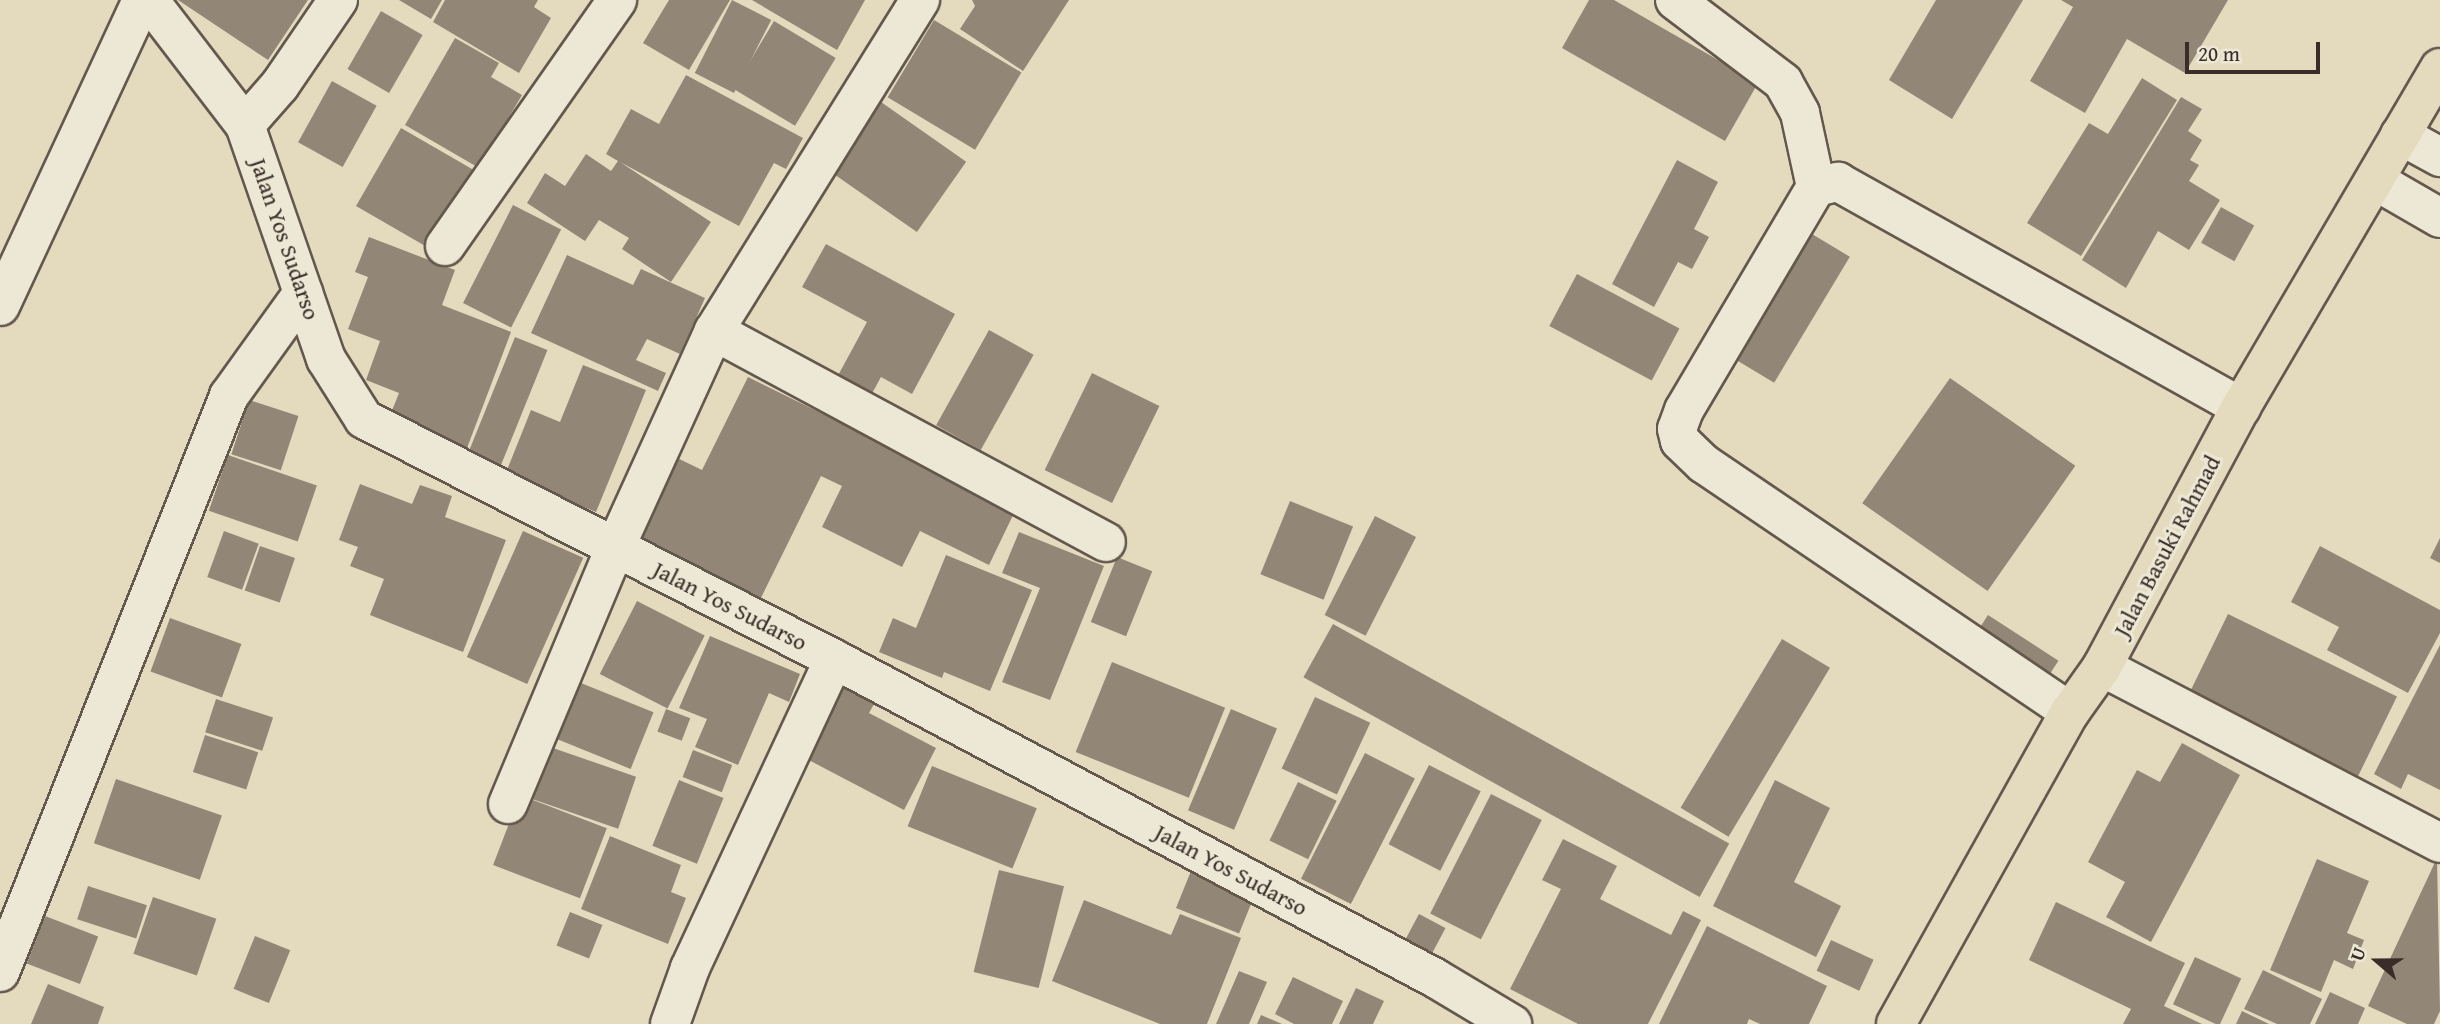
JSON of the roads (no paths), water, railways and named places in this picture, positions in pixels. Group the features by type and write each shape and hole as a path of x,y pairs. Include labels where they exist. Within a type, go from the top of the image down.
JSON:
{"main road":[{"name":"Jalan Basuki Rahmad","path":"1896,1024 2070,712 2102,667 2241,407 2440,68"}],"street":[{"path":"0,306 142,0"},
{"name":"Jalan Yos Sudarso","path":"149,0 245,125 326,359 364,419 834,659 1435,978 1512,1024"},
{"path":"245,125 280,85 338,0"},
{"path":"445,246 617,0"},
{"path":"508,804 615,548 714,331 920,0"},
{"path":"1675,0 1783,82 1801,113 1816,187 1684,410 1677,429 1680,441 1704,464 2070,712"},
{"path":"2400,135 2440,158"},
{"path":"2376,181 2440,218"},
{"path":"1816,187 1838,182 2241,407"},
{"path":"0,972 229,396 303,293"},
{"path":"714,331 1106,542"},
{"path":"670,1024 690,968 834,659"},
{"path":"2102,667 2440,843"}]}
